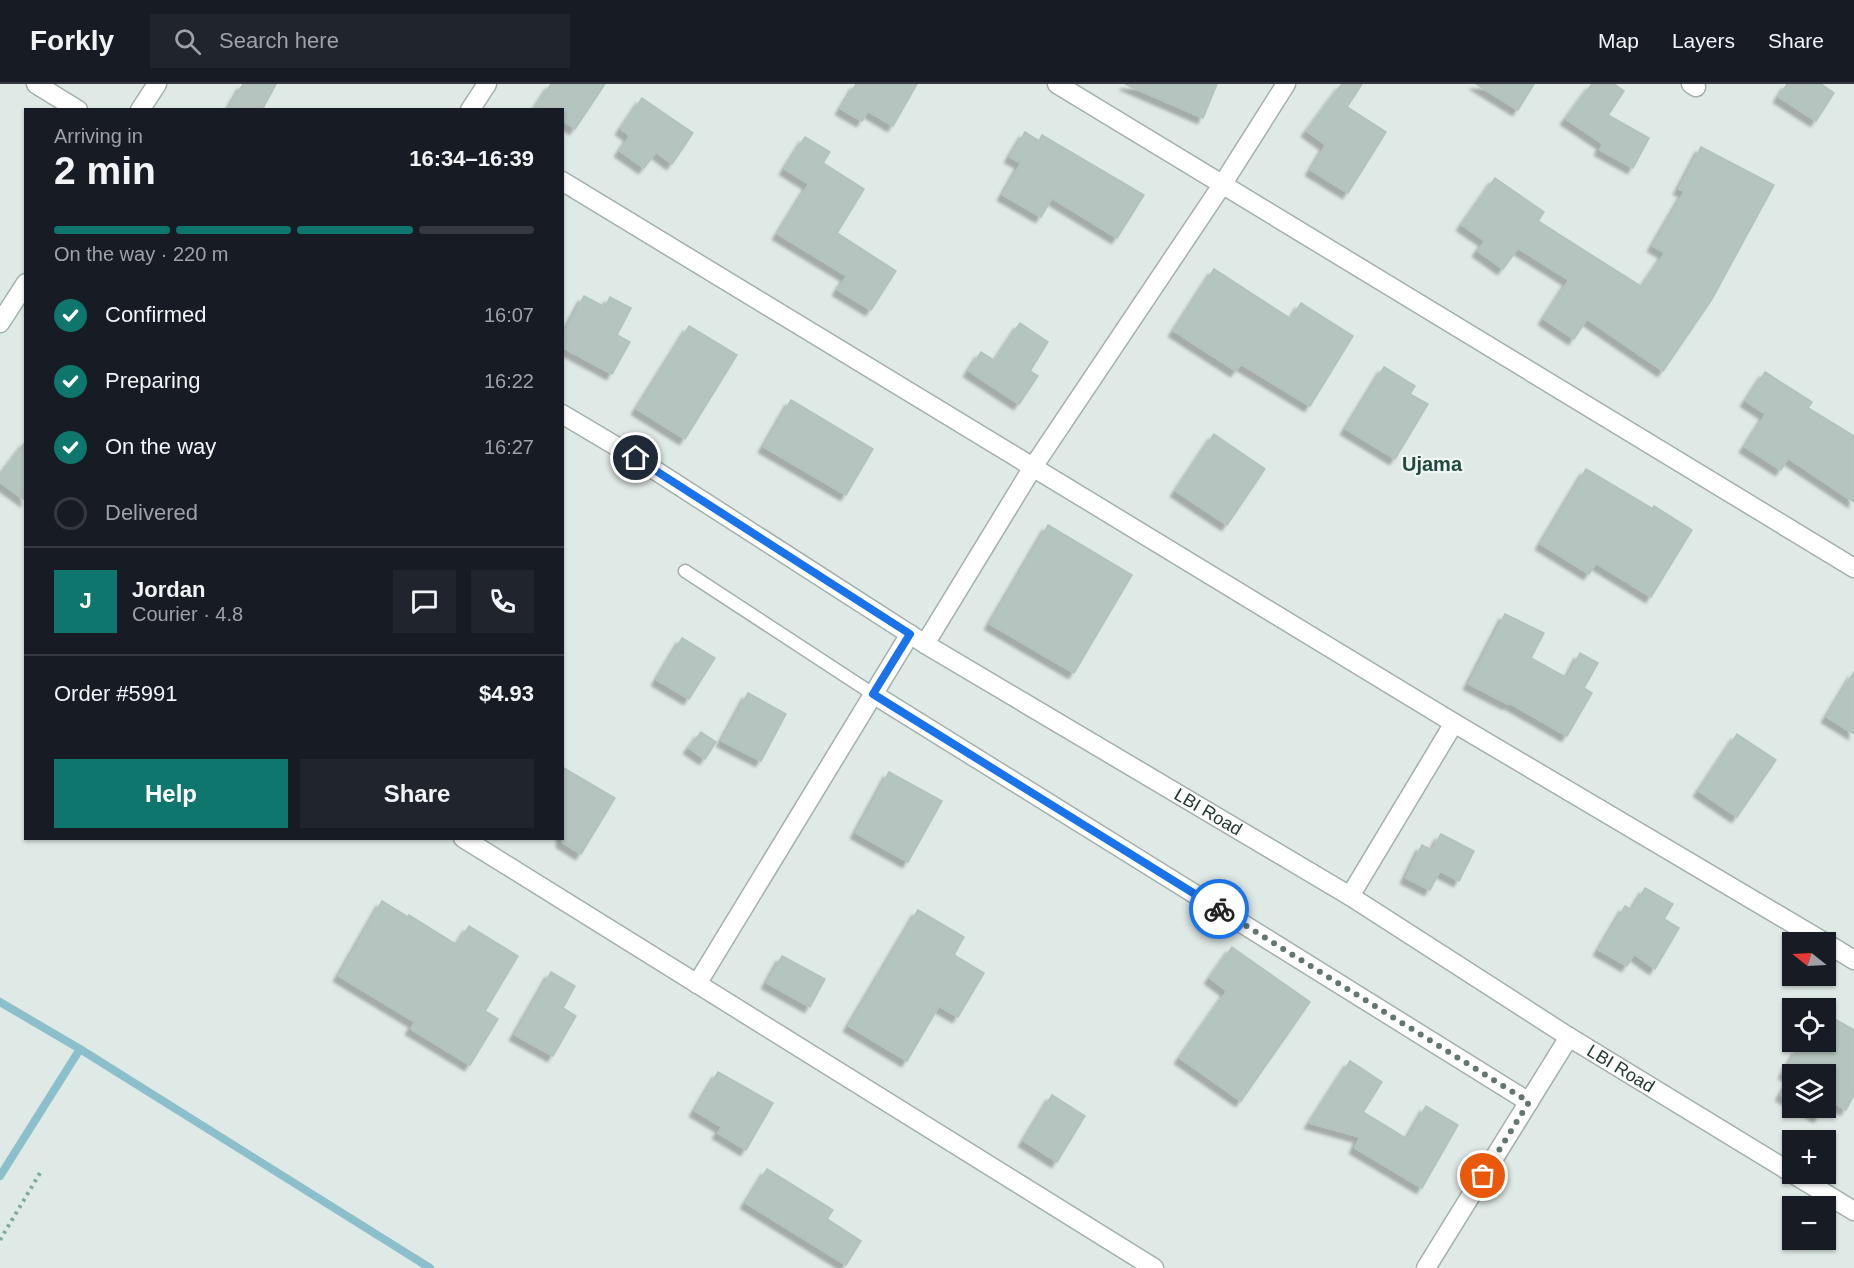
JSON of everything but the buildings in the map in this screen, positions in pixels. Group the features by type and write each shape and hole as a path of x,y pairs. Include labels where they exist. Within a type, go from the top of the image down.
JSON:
{"street":[{"path":"36,84 75,108"},
{"path":"141,108 157,84"},
{"path":"471,108 487,84"},
{"path":"1057,84 1854,568"},
{"path":"697,984 873,694 918,639 1222,185 1286,84"},
{"path":"564,182 1454,723 1808,932"},
{"path":"0,323 24,287"},
{"name":"LBI Road","path":"564,415 636,458 918,639 1350,896 1569,1037 1854,1211"},
{"path":"873,694 1529,1102"},
{"path":"1350,896 1454,723"},
{"path":"466,840 1154,1268"},
{"path":"1836,949 1854,960"},
{"path":"1426,1268 1569,1037"}],"lane":[{"path":"685,571 873,694"}],"path":[{"path":"0,1240 40,1173"}],"waterway":[{"path":"0,1002 80,1049 430,1268"},
{"path":"0,1176 80,1049"}],"way so far":[{"path":"1219,909 1529,1102 1483,1176"}],"district":[{"name":"Ujama","path":"1432,464"}],"route":[{"path":"636,458 910,634 873,694 1219,909"}]}
